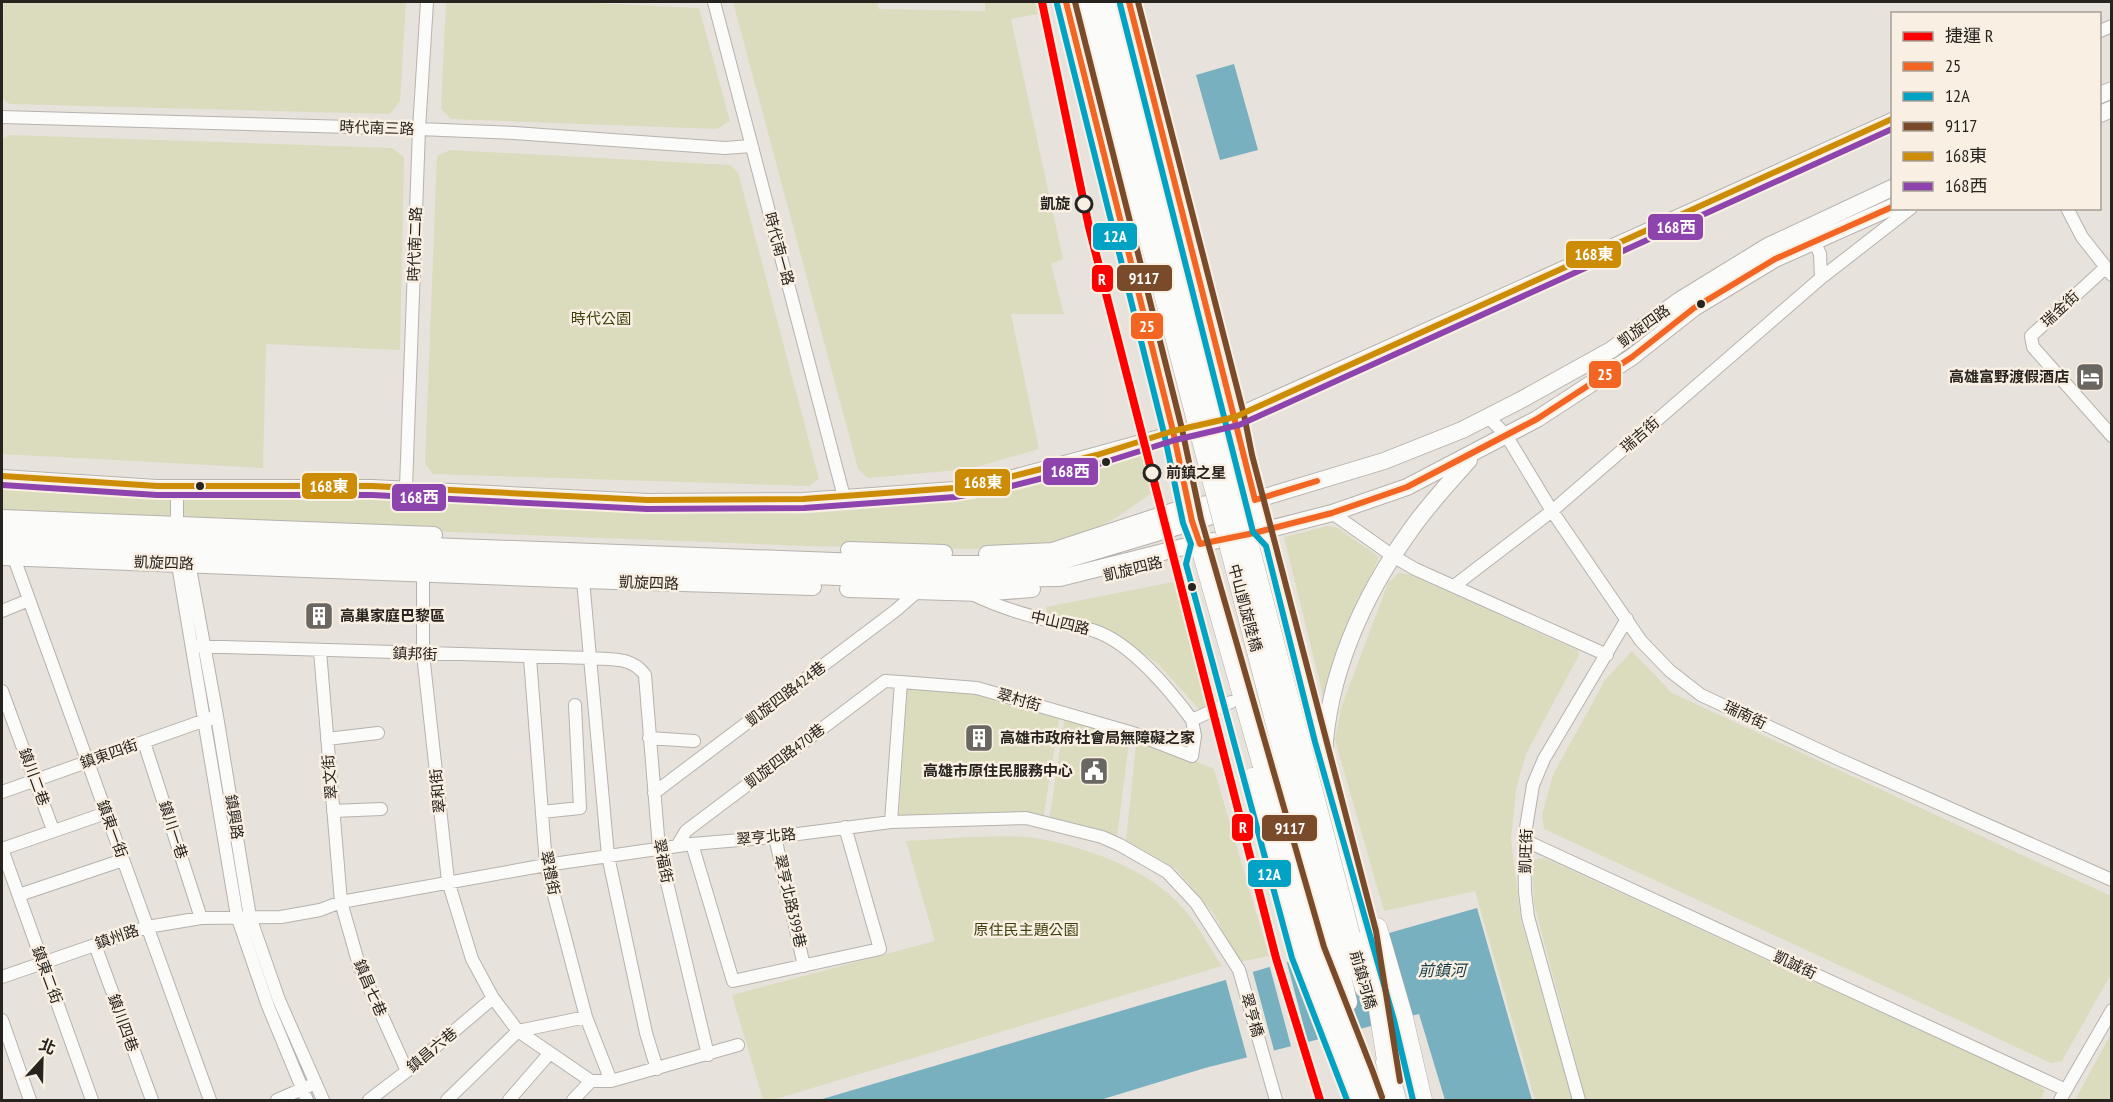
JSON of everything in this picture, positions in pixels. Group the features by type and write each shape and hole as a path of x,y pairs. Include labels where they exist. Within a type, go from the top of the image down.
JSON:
{"main road":[{"path":"1066,2 1173,431 1190,514 1191,545 1231,702 1341,942"},
{"path":"1087,2 1122,97"},
{"path":"1107,2 1122,97"},
{"path":"1128,2 1323,770 1341,942"},
{"name":"中山凱旋陸橋","path":"1122,97 1341,942"},
{"path":"1262,530 1274,542 1324,740 1341,942 1344,1034 1357,1101"},
{"path":"1191,545 1341,942"},
{"name":"前鎮河橋","path":"1341,942 1403,1018 1422,1101"},
{"name":"前鎮河橋","path":"1341,942 1378,1025 1396,1101"},
{"name":"前鎮河橋","path":"1341,942 1344,1034"},
{"path":"1344,1034 1365,1075 1373,1101"}],"street":[{"name":"時代南二路","path":"406,487 419,129 427,2"},
{"name":"時代南一路","path":"714,2 844,497"},
{"name":"時代南三路","path":"2,117 419,129 514,133 725,148 752,146"},
{"path":"2,476 177,486 406,487 647,500 803,500 954,488 1002,479 1097,455 1173,431 1235,417 1891,120"},
{"name":"凱旋四路","path":"2,531 181,547 424,553 834,577 979,580 1060,578 1332,513 1407,488 1537,418 1632,357 1694,308 1775,259 1811,234 1891,189"},
{"name":"凱旋四路","path":"2,544 424,553 973,554 1052,551 1190,514 1255,500 1384,461 1462,430 1611,350 1680,300 1768,246 1891,208"},
{"name":"瑞吉街","path":"1454,586 1552,511 1821,278 1908,210"},
{"path":"2068,210 2082,237 2108,271"},
{"path":"1811,234 1820,254 1821,278"},
{"name":"瑞金街","path":"2108,271 2031,336 2033,347 2112,436"},
{"name":"瑞南街","path":"1488,417 1506,435 1552,511 1641,641 1670,671 1701,695 1836,758 2112,880"},
{"path":"1323,770 1324,740 1331,700 1348,643 1371,594 1410,530 1475,453"},
{"name":"鎮興路","path":"177,486 181,547 198,646 205,720 244,916 268,1006 304,1095"},
{"path":"1332,513 1415,569 1607,655"},
{"name":"凱旋四路","path":"2,518 181,547"},
{"name":"凱旋四路","path":"424,553 583,580 968,592 1060,587 1171,560 1191,545"},
{"name":"凱旋四路","path":"8,558 181,547"},
{"name":"翠和街","path":"424,553 423,654 448,881 472,959 493,998 518,1031 591,1081"},
{"name":"鎮東一街","path":"8,558 29,600 210,1101"},
{"path":"583,580 608,856 646,1033 657,1069"},
{"name":"凱旋四路424巷","path":"654,793 917,592"},
{"name":"中山四路","path":"968,592 997,607 1096,631 1116,642 1163,682 1192,720"},
{"path":"2,611 29,600"},
{"name":"凱旺街","path":"1579,1101 1529,924 1525,892 1524,840 1533,785 1544,759 1627,619"},
{"name":"鎮興路","path":"198,646 217,716 244,916 323,1101"},
{"name":"鎮邦街","path":"198,646 530,658 590,658 621,660 638,665"},
{"name":"翠文街","path":"320,651 341,902"},
{"name":"翠禮街","path":"530,658 546,865 586,1017 611,1080"},
{"name":"翠福街","path":"638,665 645,675 659,849 708,1055"},
{"name":"凱旋四路470巷","path":"676,846 686,831 885,681 901,682"},
{"path":"891,822 901,682"},
{"name":"翠村街","path":"901,682 976,688 1133,733 1192,756 1195,736 1192,720"},
{"name":"鎮川二巷","path":"2,691 53,830"},
{"path":"1192,720 1231,702"},
{"path":"542,812 580,808 575,705"},
{"name":"鎮東四街","path":"2,792 217,716"},
{"path":"327,739 378,733"},
{"path":"649,738 694,741"},
{"name":"鎮川一巷","path":"144,742 201,918"},
{"path":"333,811 381,809"},
{"path":"2,849 106,813"},
{"name":"翠亨北路","path":"244,916 281,917 320,910 341,902 448,881 676,846 775,837 891,822 1026,818 1102,837 1142,856 1167,872 1196,903 1239,970"},
{"path":"692,844 733,981 880,949 845,827"},
{"name":"翠亨北路399巷","path":"775,837 804,966"},
{"name":"凱誠街","path":"1524,840 2063,1095"},
{"name":"鎮東二街","path":"2,849 92,1101"},
{"path":"19,896 123,860"},
{"name":"鎮昌七巷","path":"341,902 359,965 407,1071"},
{"name":"鎮州路","path":"2,977 147,927 201,918 244,916"},
{"name":"鎮川四巷","path":"94,945 152,1101"},
{"name":"翠亨橋","path":"1239,970 1276,1101"},
{"name":"鎮昌六巷","path":"369,1101 493,998"},
{"path":"2063,1095 2112,1010"},
{"path":"447,1101 518,1031 586,1017"},
{"path":"2,1020 30,1101"},
{"path":"573,1101 591,1081 611,1080 738,1046"},
{"path":"509,1101 549,1054"},
{"path":"277,1101 304,1095 316,1083"}],"green space":[{"path":"4,2 406,2 400,101 390,114 10,104 2,98"},
{"path":"446,2 569,2 699,8 730,121 717,129 451,119 441,109"},
{"path":"733,2 877,2 879,9 985,11 985,2 1035,2 1038,14 1011,19 1063,259 1051,264 1064,314 1011,314 1039,449 970,469 868,478 858,469"},
{"path":"10,135 392,148 404,157 400,350 266,344 263,468 2,454 2,139"},
{"name":"時代公園","path":"450,150 730,165 738,172 819,479 809,486 433,474 425,463 437,156"},
{"path":"1141,449 1159,488 1114,519 1071,540 1050,546 974,549 806,546 2,514 2,482 802,514 887,507 970,494"},
{"path":"1328,526 1338,528 1379,557 1339,646 1323,696 1284,537"},
{"path":"1399,573 1408,574 1577,650 1579,655 1526,754 1516,790 1511,839 1521,921 1573,1100 1535,1100 1475,891 1384,911 1335,740 1341,708 1388,583"},
{"path":"1178,581 1183,583 1215,694 1216,701 1211,707 1199,709 1159,665 1132,645 1104,629 1047,615 1046,607"},
{"path":"1632,651 1672,693 2111,896 2111,974 2062,1061 2051,1063 1544,829 1542,815 1553,775 1605,680"},
{"path":"907,689 976,691 1060,714 1043,820 899,818"},
{"path":"1065,716 1130,735 1117,837 1102,830 1049,821"},
{"path":"1137,737 1214,769 1269,956 1239,962 1214,914 1176,869 1126,840"},
{"name":"原住民主題公園","path":"971,837 1035,838 1074,847 1135,871 1169,894 1183,908 1222,966 772,1100 763,1100 732,995 935,941 906,841"},
{"path":"1544,858 2040,1085 2045,1091 2040,1100 1586,1100 1534,904 1532,860"},
{"path":"2111,1034 2111,1100 2075,1100"}],"water":[{"path":"1234,64 1258,150 1220,160 1196,75"},
{"name":"前鎮河","path":"1477,908 1532,1100 1445,1100 1419,1014 1205,1068 1100,1100 819,1100 1273,966"}],"pier":[{"path":"1286,959 1309,1046 1292,1050 1269,964"},
{"path":"1252,969 1275,1054 1248,1061 1225,977"}],"metro line":[{"name":"R","path":"1042,2 1089,227 1276,958 1320,1100"}],"transit line":[{"name":"25","path":"1066,2 1173,431 1192,521 1200,544 1332,513 1407,487 1537,419 1632,357 1694,308 1775,259 1891,207"},
{"name":"9117","path":"1075,2 1182,429 1201,519 1324,947 1382,1097"},
{"name":"25","path":"1129,2 1255,500 1317,481"},
{"name":"9117","path":"1138,2 1244,415 1252,455 1376,931 1400,1081"},
{"name":"12A","path":"1057,4 1164,433 1183,523 1191,544 1186,564 1292,958 1347,1100"},
{"name":"12A","path":"1120,4 1253,532 1266,546 1315,742 1394,1020 1413,1100"},
{"name":"168東","path":"2,476 157,486 372,486 647,500 803,499 954,488 1002,479 1097,455 1173,431 1235,417 1891,119"},
{"name":"168西","path":"2,485 157,495 372,495 647,509 804,508 955,497 1004,488 1099,464 1175,440 1239,425 1891,129"}],"place":[{"name":"凱旋","path":"1084,204"},
{"name":"高雄富野渡假酒店","path":"2090,377"},
{"name":"前鎮之星","path":"1152,473"},
{"name":"高巢家庭巴黎區","path":"319,616"},
{"name":"高雄市政府社會局無障礙之家","path":"979,738"},
{"name":"高雄市原住民服務中心","path":"1094,771"}]}
